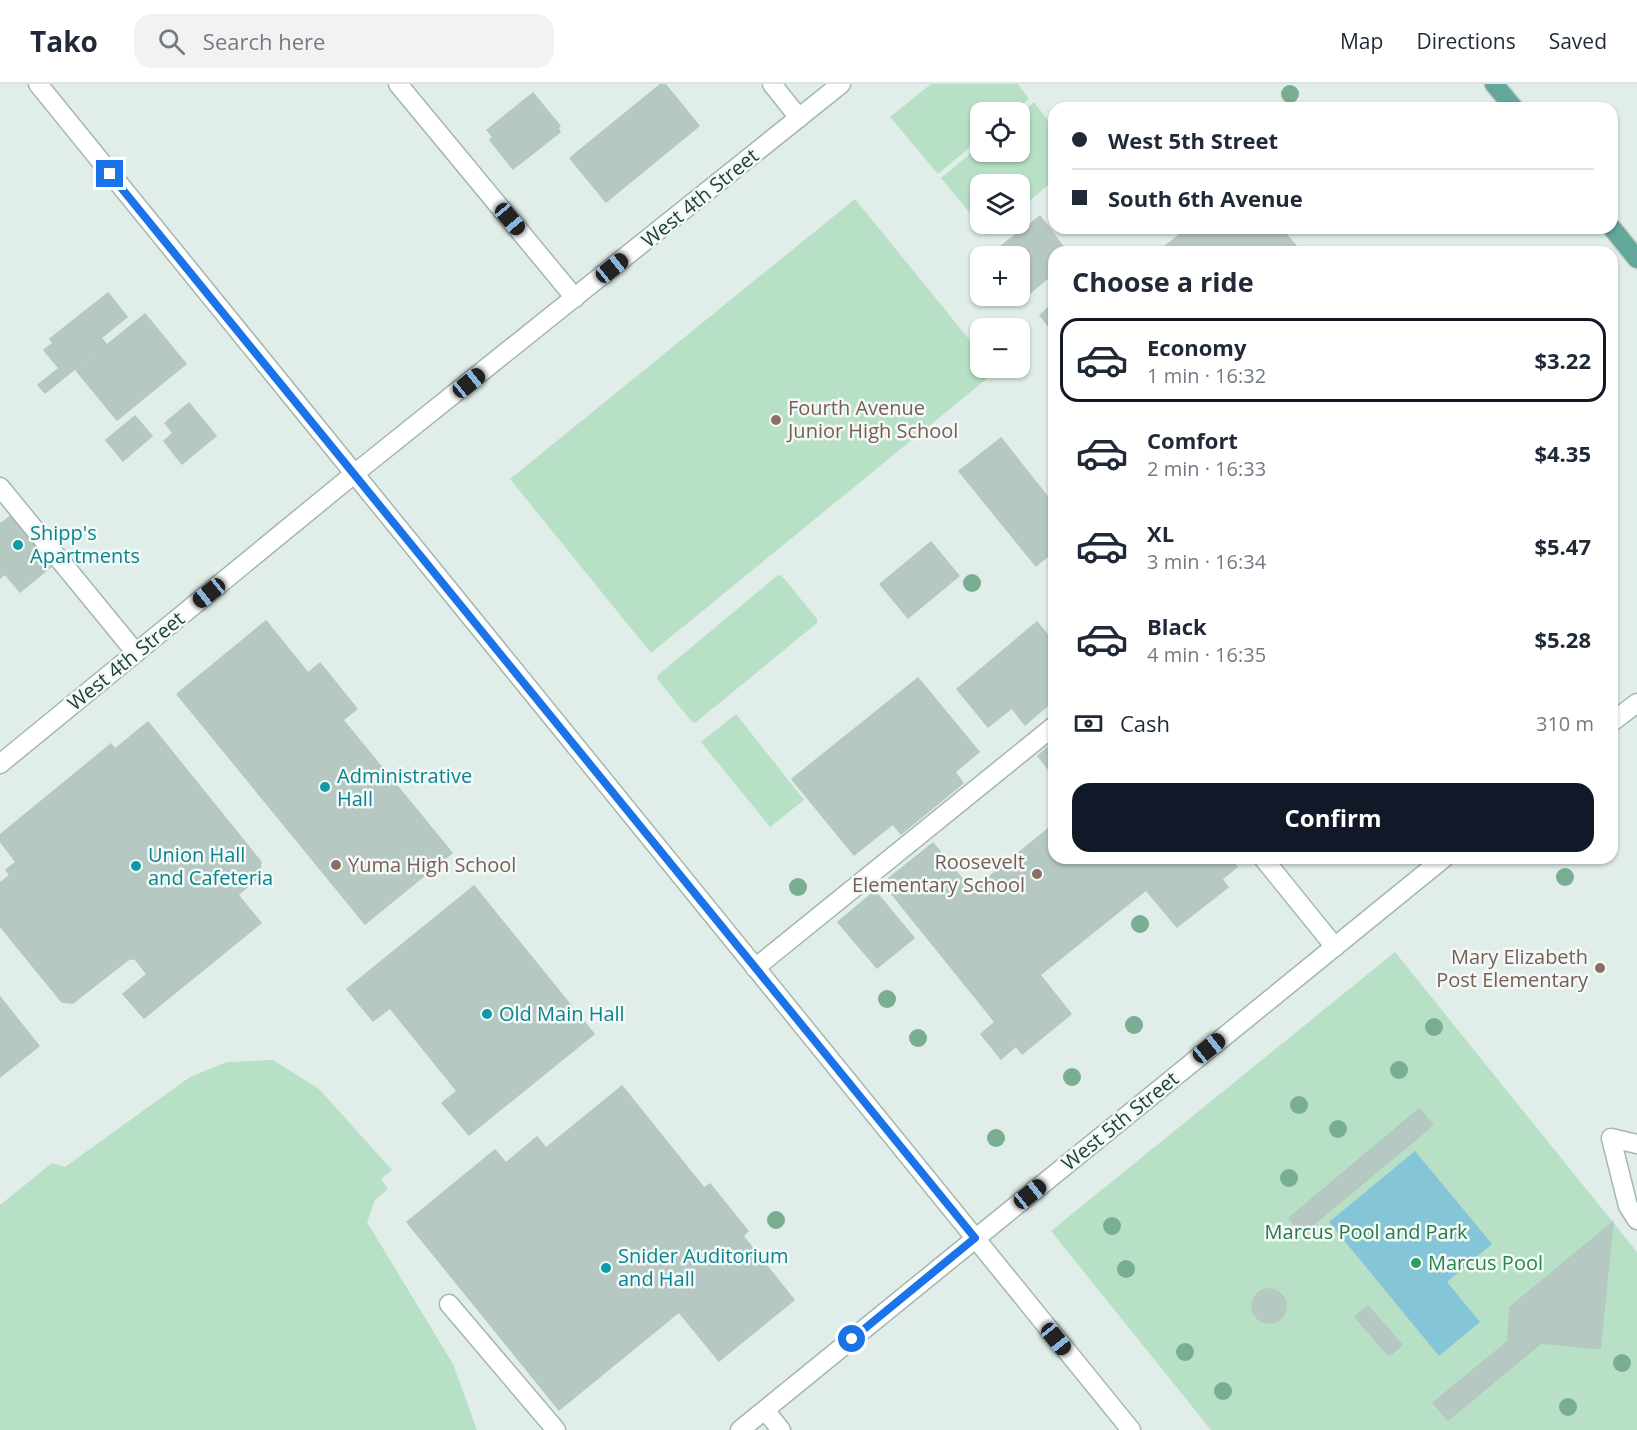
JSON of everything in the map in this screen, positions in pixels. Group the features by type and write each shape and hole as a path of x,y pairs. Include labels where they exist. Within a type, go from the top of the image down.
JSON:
{"main road":[{"path":"1494,84 1509,102"},
{"path":"1617,234 1637,259"}],"street":[{"path":"38,84 1131,1430"},
{"path":"398,84 575,298"},
{"path":"771,84 799,118"},
{"name":"West 4th Street","path":"0,764 354,474 841,84"},
{"path":"0,487 135,653"},
{"path":"1618,717 1637,703"},
{"path":"755,968 1048,731"},
{"path":"1268,864 1335,947"},
{"name":"West 5th Street","path":"740,1430 1437,864"},
{"path":"1637,1144 1611,1138 1628,1206 1637,1220"},
{"path":"449,1304 556,1430"},
{"path":"765,1410 781,1430"}],"green space":[{"path":"931,84 1018,84 1029,99 1025,102 970,102 970,147 938,174 890,117"},
{"path":"1034,102 1048,121 1048,185 1030,200 1030,174 970,174 970,213 941,178 970,154 970,162 1030,162 1030,105"},
{"path":"855,199 970,340 970,378 988,378 651,653 510,479"},
{"path":"778,575 782,576 817,619 817,623 695,723 692,722 657,679 658,675"},
{"path":"736,714 804,800 770,827 701,742"},
{"name":"Marcus Pool and Park","path":"1395,952 1637,1252 1637,1430 1211,1430 1051,1231"},
{"path":"273,1060 319,1089 392,1170 381,1179 388,1189 375,1200 367,1222 453,1364 477,1430 0,1430 0,1205 52,1163 65,1167 190,1077 227,1062"}],"water":[{"name":"Marcus Pool","path":"1415,1151 1492,1244 1447,1282 1480,1322 1439,1356 1329,1222"}],"building":[{"path":"661,84 665,84 699,126 606,202 570,158"},
{"path":"533,93 560,126 558,128 560,132 513,169 490,140 493,137 487,130"},
{"path":"1040,216 1048,227 1048,234 1054,234 1062,246 1048,246 1048,278 1030,293 1030,246 1001,246 1017,234 1030,234 1030,224"},
{"path":"1180,234 1286,234 1296,246 1166,246"},
{"path":"108,293 127,317 101,338 106,344 45,393 38,385 59,368 44,350 53,343 50,339"},
{"path":"1048,308 1048,325 1040,315"},
{"path":"145,314 186,364 117,420 76,370"},
{"path":"189,403 216,436 182,464 164,441 173,433 165,423"},
{"path":"135,416 152,436 123,461 106,440"},
{"path":"1001,438 1048,497 1048,556 1036,566 959,471"},
{"name":"Shipp's Apartments","path":"12,515 53,565 20,592 5,574 0,578 0,524"},
{"path":"931,542 959,576 908,618 880,584"},
{"name":"Administrative Hall","path":"266,621 308,673 320,663 357,709 343,720 452,853 365,924 177,694"},
{"path":"1037,622 1048,636 1048,705 1025,725 1012,708 988,727 957,689"},
{"path":"918,678 979,752 955,772 963,783 901,834 893,824 854,855 792,779"},
{"name":"Union Hall and Cafeteria","path":"148,722 261,862 259,877 238,895 261,923 144,1018 123,994 147,974 135,959 129,959 73,1003 62,1002 0,926 0,883 10,875 6,870 16,862 0,841 0,835 111,744 115,749"},
{"path":"1048,747 1048,768 1038,756"},
{"path":"1048,829 1048,864 1235,864 1237,867 1222,879 1228,887 1177,927 1146,890 1040,975 1071,1014 1022,1054 1016,1046 1001,1059 981,1034 995,1022 883,883 933,843 972,891"},
{"name":"Old Main Hall","path":"474,886 594,1034 469,1135 442,1103 457,1091 390,1008 373,1021 347,989"},
{"path":"875,891 914,938 877,968 838,922"},
{"path":"0,997 39,1046 0,1077"},
{"name":"Snider Auditorium and Hall","path":"622,1086 704,1188 710,1184 748,1231 743,1236 794,1300 719,1361 679,1312 559,1410 407,1222 495,1150 506,1163 537,1137 546,1148"},
{"path":"1419,1109 1433,1125 1302,1234 1289,1218"},
{"path":"1613,1222 1600,1349 1541,1343 1448,1420 1433,1403 1508,1341 1510,1307"},
{"path":"1269,1289 1281,1294 1286,1306 1281,1318 1269,1323 1257,1318 1252,1306 1257,1294"},
{"path":"1368,1306 1402,1345 1389,1356 1355,1317"}],"place":[{"name":"Fourth Avenue Junior High School","path":"776,420"},
{"name":"Shipp's Apartments","path":"18,545"},
{"name":"Administrative Hall","path":"325,787"},
{"name":"Yuma High School","path":"336,865"},
{"name":"Union Hall and Cafeteria","path":"136,866"},
{"name":"Roosevelt Elementary School","path":"1037,874"},
{"name":"Mary Elizabeth Post Elementary","path":"1600,968"},
{"name":"Old Main Hall","path":"487,1014"},
{"name":"Marcus Pool","path":"1416,1263"},
{"name":"Snider Auditorium and Hall","path":"606,1268"}],"route":[{"path":"110,174 975,1238 852,1339"}]}
